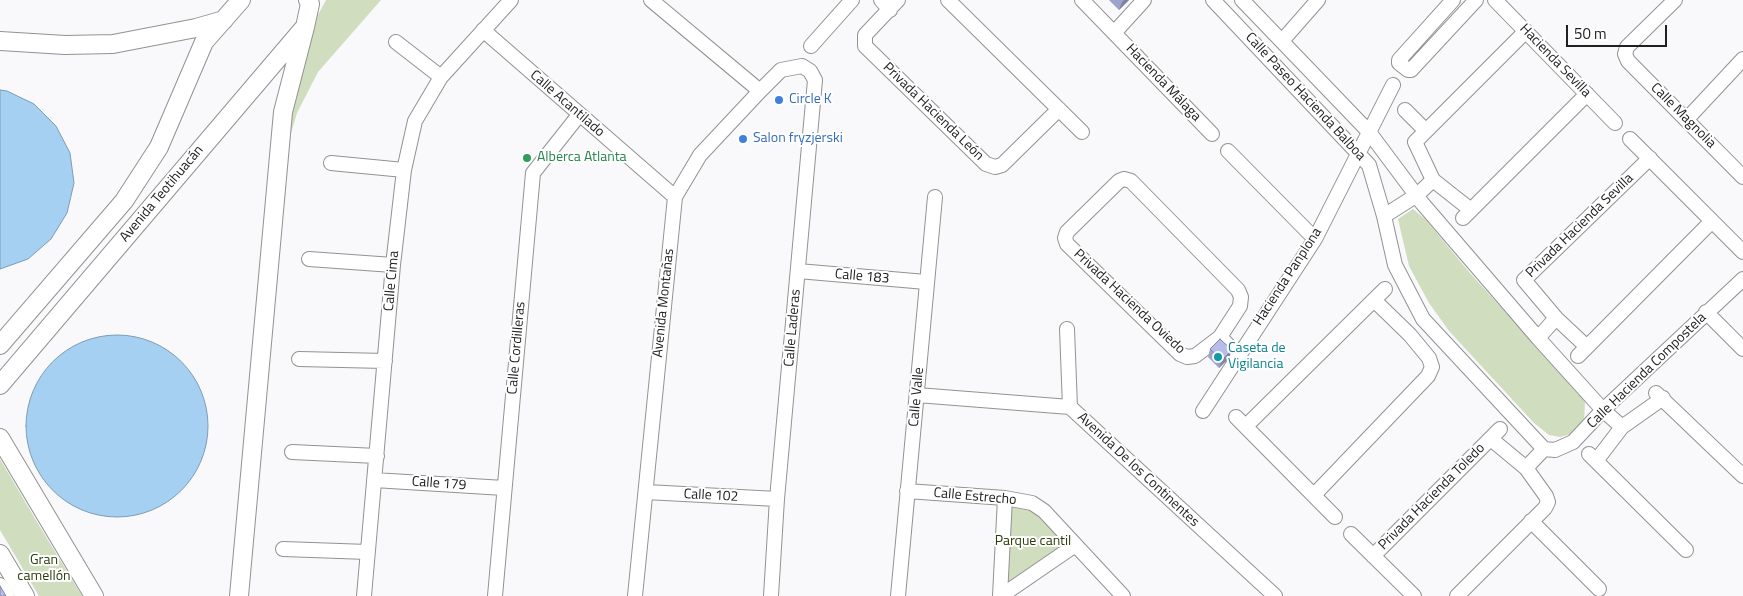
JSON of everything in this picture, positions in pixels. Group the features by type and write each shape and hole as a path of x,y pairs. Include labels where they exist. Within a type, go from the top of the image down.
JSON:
{"main road":[{"name":"Avenida Teotihuacán","path":"0,346 124,201 158,147 204,42 241,0"},
{"path":"240,596 284,112 306,26 310,4 308,0"},
{"name":"Avenida Teotihuacán","path":"0,385 306,26 318,0"},
{"path":"0,41 65,46 113,44 196,28 224,19"},
{"path":"0,438 94,596"},
{"path":"0,554 25,596"}],"street":[{"path":"651,0 760,91"},
{"path":"811,46 852,0"},
{"path":"948,0 1082,132"},
{"name":"Hacienda Málaga","path":"1082,0 1212,134"},
{"name":"Hacienda Málaga","path":"1114,32 1144,0"},
{"name":"Calle Paseo Hacienda Balboa","path":"1213,0 1369,165 1384,216 1395,265 1423,319 1544,449"},
{"name":"Calle Paseo Hacienda Balboa","path":"1242,0 1369,132 1417,194 1538,338 1603,410 1622,427"},
{"path":"1282,41 1318,0"},
{"path":"1453,0 1400,60 1400,63 1408,70 1411,70 1476,0"},
{"name":"Hacienda Sevilla","path":"1495,0 1615,123"},
{"name":"Calle Magnolia","path":"1675,0 1627,48 1628,61 1743,177"},
{"name":"Calle Cima","path":"364,596 392,265 404,170 415,121 441,77 483,30 502,3"},
{"name":"Privada Hacienda León","path":"890,3 865,36 866,46 986,164 995,167 1002,165 1059,109"},
{"name":"Calle Acantilado","path":"483,30 675,197"},
{"path":"1526,31 1416,138 1415,145 1433,180 1467,214 1587,94"},
{"path":"396,42 441,77"},
{"path":"1687,119 1743,59"},
{"name":"Avenida Montañas","path":"635,596 675,197 700,155 760,91 781,70 792,66 802,66"},
{"name":"Calle Laderas","path":"771,596 777,499 814,80 810,71 802,66"},
{"name":"Hacienda Panplona","path":"1203,411 1315,239 1393,85"},
{"path":"1405,110 1425,130"},
{"name":"Calle Cordilleras","path":"495,596 533,173 579,115"},
{"path":"1630,138 1743,252"},
{"path":"1228,151 1315,239"},
{"name":"Privada Hacienda Sevilla","path":"1650,158 1524,280 1583,351 1712,221"},
{"path":"331,163 404,170"},
{"name":"Privada Hacienda Oviedo","path":"1124,179 1131,181 1238,290 1241,297 1240,306 1220,337 1195,356 1187,357 1180,354 1067,244 1066,232 1119,181 1124,179"},
{"path":"1384,216 1417,194 1433,180"},
{"name":"Calle Valle","path":"898,596 935,197"},
{"path":"309,259 392,265"},
{"name":"Calle 183","path":"798,271 926,282"},
{"name":"Calle Hacienda Compostela","path":"1544,449 1555,450 1574,442 1603,410 1743,279"},
{"path":"1335,517 1241,421 1385,289"},
{"path":"1314,495 1428,376 1432,367 1429,358 1410,335 1374,300"},
{"path":"1706,312 1743,349"},
{"path":"1538,338 1556,318"},
{"path":"1410,335 1423,319"},
{"path":"1067,329 1070,407"},
{"path":"1220,337 1238,355"},
{"path":"299,358 385,360"},
{"name":"Avenida De los Continentes","path":"917,395 1070,407 1275,596"},
{"path":"1686,550 1592,457 1622,427 1660,396 1743,476"},
{"name":"Privada Hacienda Toledo","path":"1374,556 1495,434 1526,468 1546,496 1548,502 1545,508 1465,594"},
{"path":"1526,468 1544,449"},
{"path":"292,452 377,456"},
{"name":"Calle 179","path":"374,480 504,488"},
{"name":"Calle Estrecho","path":"907,491 1005,498 1032,503 1044,511 1074,546 1123,596"},
{"name":"Calle 102","path":"646,492 777,499"},
{"path":"1001,596 1005,498"},
{"path":"1531,521 1599,589"},
{"name":"Privada Hacienda Toledo","path":"1351,534 1414,596"},
{"path":"1001,596 1074,546"},
{"path":"283,549 368,552"},
{"path":"0,585 7,596"}],"green space":[{"path":"326,0 381,0 318,72 297,113 291,133 290,88 305,27 319,13"},
{"path":"1413,209 1425,219 1470,273 1585,401 1584,423 1571,434 1560,437 1549,435 1534,423 1449,331 1429,303 1409,266 1398,219"},
{"name":"Gran camellón","path":"0,459 82,596 39,596 0,530"},
{"name":"Parque cantil","path":"1011,502 1030,507 1069,546 1005,589"}],"water":[{"path":"0,90 7,91 34,104 56,126 70,153 74,183 67,213 51,239 28,259 0,269"},
{"path":"126,335 152,342 168,350 187,368 201,391 208,417 208,435 201,461 193,477 175,496 168,502 143,513 126,517 108,517 82,510 66,502 41,477 33,461 28,444 26,417 33,391 41,375 66,350 82,342 99,337"}],"building":[{"path":"1220,339 1232,350 1222,360 1210,349"},
{"path":"0,586 6,596 0,596"}],"place":[{"name":"Circle K","path":"779,100"},
{"name":"Salon fryzjerski","path":"743,139"},
{"name":"Alberca Atlanta","path":"527,158"},
{"name":"Caseta de Vigilancia","path":"1218,357"}]}
